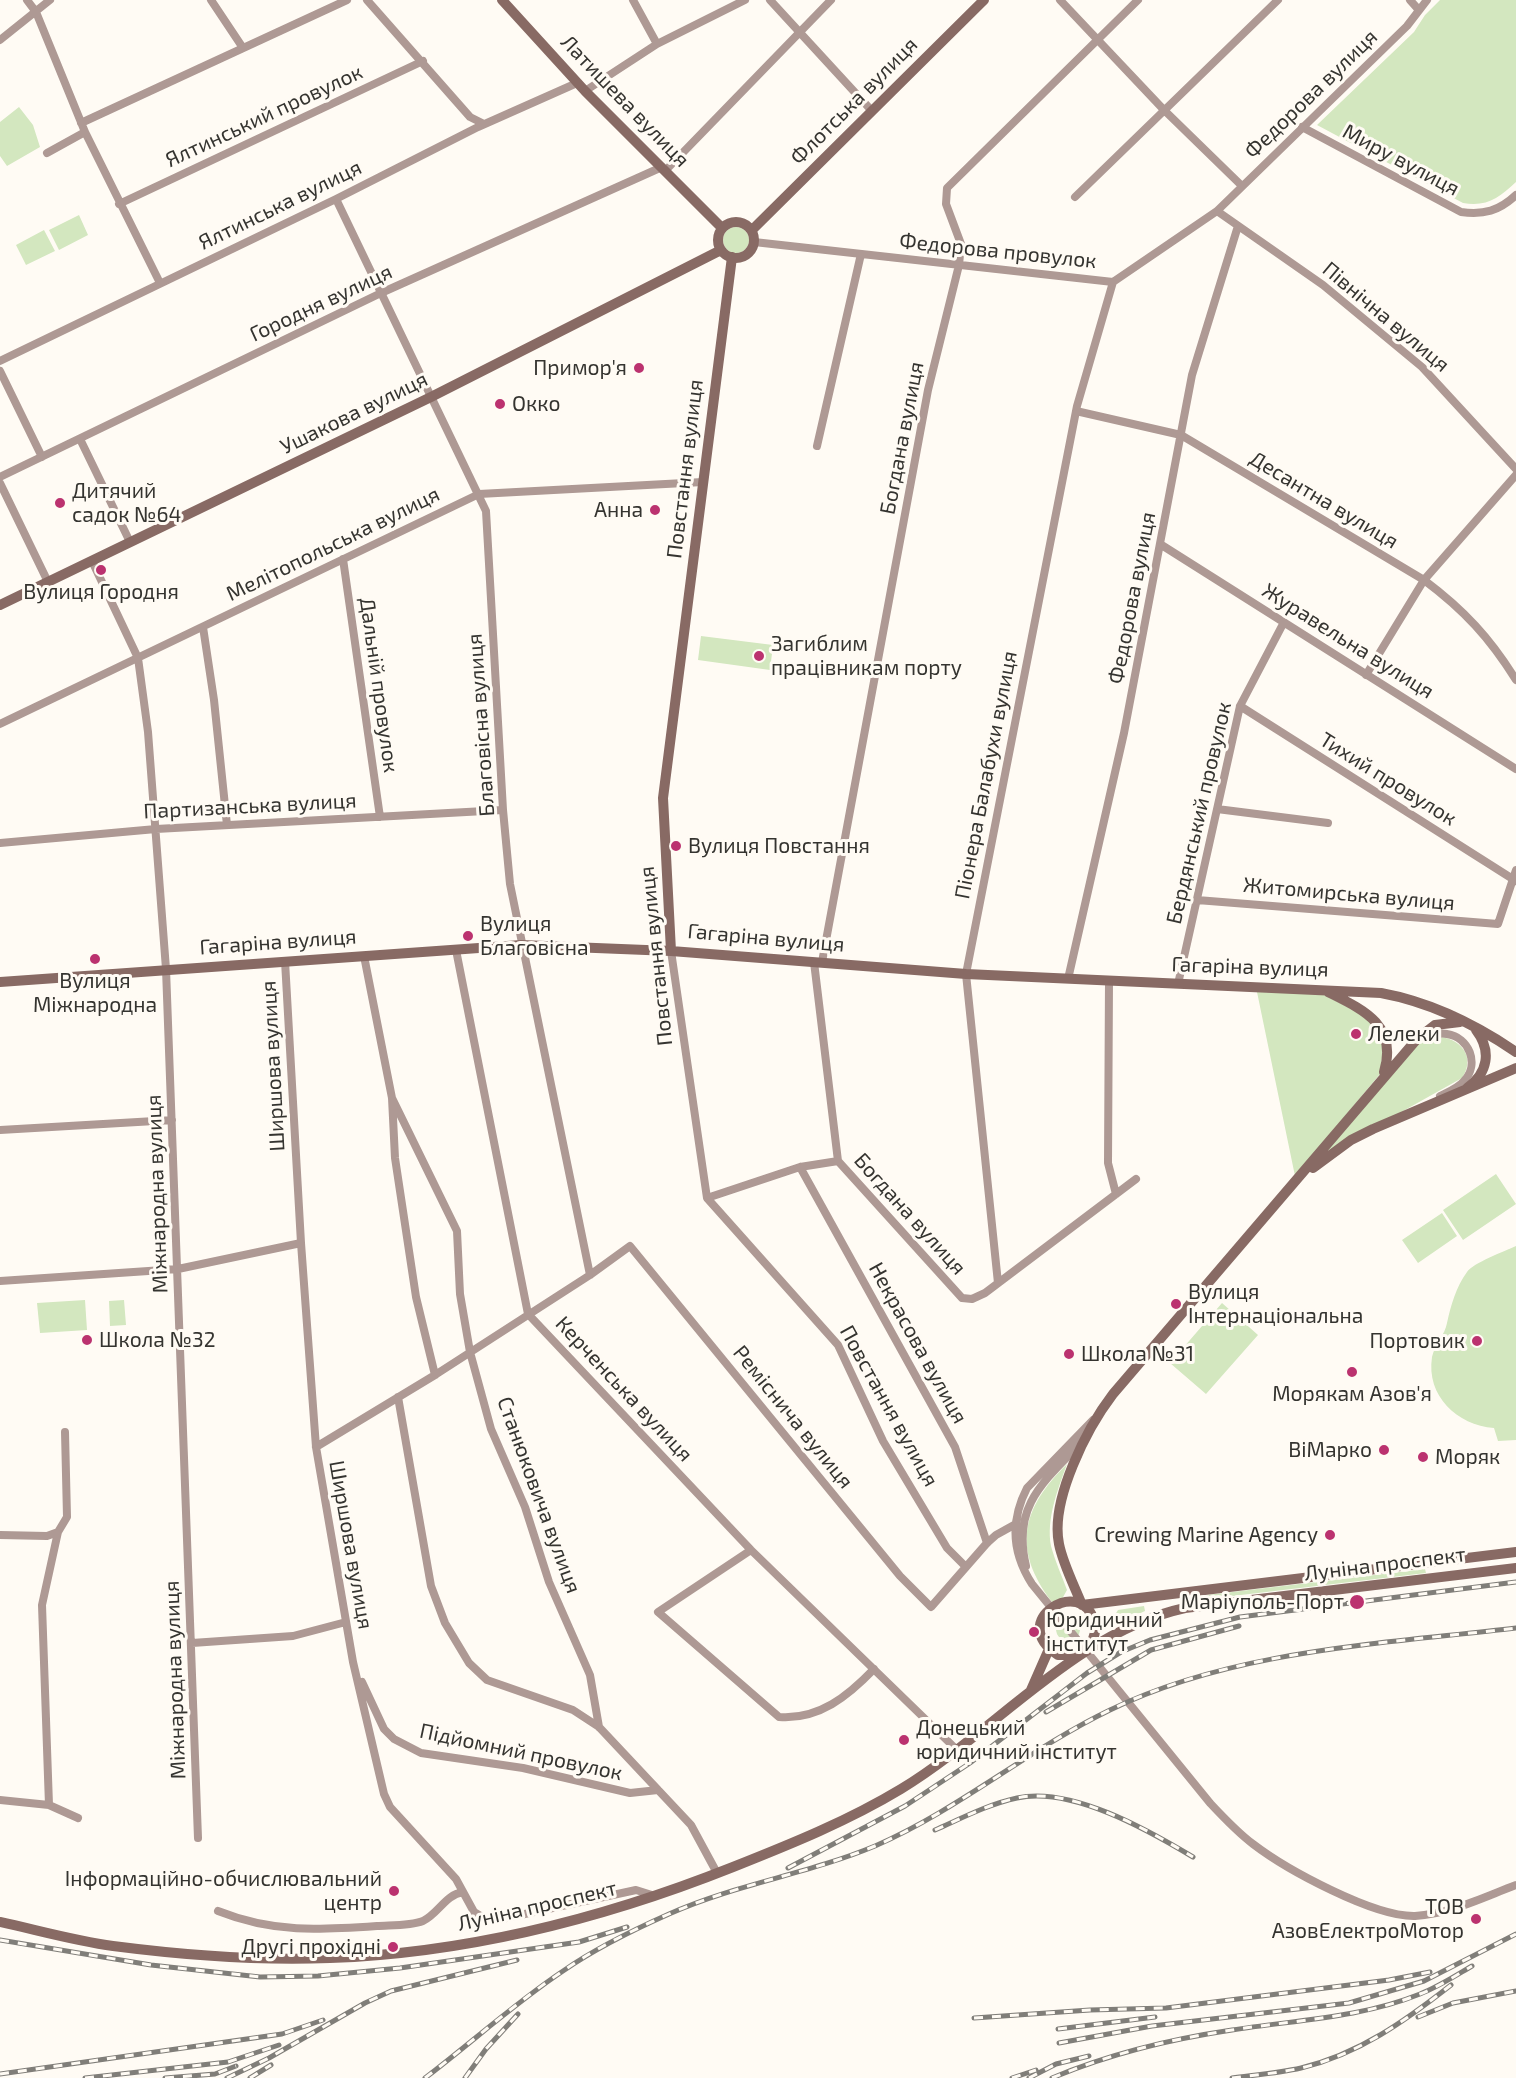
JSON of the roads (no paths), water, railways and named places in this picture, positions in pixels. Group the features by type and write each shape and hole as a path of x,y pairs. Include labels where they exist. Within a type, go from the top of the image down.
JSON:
{"street":[{"path":"27,0 36,12 85,132 160,283"},
{"path":"0,40 50,0"},
{"path":"211,0 243,48"},
{"path":"81,123 347,0"},
{"path":"367,0 470,117 484,124"},
{"name":"Латишева вулиця","path":"502,0 581,87 722,228"},
{"path":"633,0 657,44"},
{"name":"Ялтинська вулиця","path":"0,361 336,199 469,131 581,87 657,44 745,0"},
{"path":"770,0 873,111"},
{"path":"664,169 831,0"},
{"name":"Флотська вулиця","path":"752,230 984,0"},
{"path":"1060,0 1164,110 1242,186"},
{"name":"Богдана вулиця","path":"998,1283 972,1299 962,1298 838,1161 818,962 928,390 959,265 961,244 946,204 947,188 1138,0"},
{"path":"1075,196 1278,0"},
{"path":"1410,0 1418,9"},
{"name":"Федорова вулиця","path":"1217,211 1407,26 1427,0"},
{"name":"Ялтинський провулок","path":"119,204 423,61"},
{"path":"469,131 470,117"},
{"name":"Миру вулиця","path":"1302,127 1461,212 1478,215 1495,211 1516,195"},
{"path":"47,153 85,132"},
{"name":"Городня вулиця","path":"0,477 381,293 664,169"},
{"name":"Благовісна вулиця","path":"336,199 486,511 503,810 510,884 590,1275"},
{"name":"Федорова провулок","path":"754,242 1113,282 1217,211"},
{"name":"Північна вулиця","path":"1217,211 1323,285 1422,366 1516,469"},
{"path":"734,222 741,222 752,230 754,242 746,255 732,257 721,250 718,243 722,228 734,222"},
{"name":"Федорова вулиця","path":"1068,979 1124,733 1181,435 1203,334 1216,302 1238,226"},
{"name":"Ушакова вулиця","path":"0,605 431,397 721,250"},
{"path":"817,446 861,254"},
{"name":"Повстання вулиця","path":"732,257 663,798 671,951 707,1198 833,1337 883,1442 947,1548 966,1567"},
{"name":"Піонера Балабухи вулиця","path":"998,1283 966,974 1076,411 1113,282"},
{"path":"0,371 42,457"},
{"name":"Десантна вулиця","path":"1076,411 1181,435 1424,580 1453,602 1481,629 1516,680"},
{"path":"80,439 130,542"},
{"path":"1366,675 1424,580 1516,475"},
{"name":"Мелітопольська вулиця","path":"0,724 479,494 703,482"},
{"path":"0,483 48,582"},
{"name":"Журавельна вулиця","path":"1160,544 1516,769"},
{"name":"Дальній провулок","path":"343,559 380,817"},
{"name":"Міжнародна вулиця","path":"92,561 138,658 148,732 166,969 198,1838"},
{"name":"Бердянський провулок","path":"1178,984 1240,706 1284,622"},
{"path":"203,627 214,700 227,825"},
{"name":"Тихий провулок","path":"1240,706 1514,880"},
{"path":"1217,809 1328,823"},
{"name":"Партизанська вулиця","path":"0,843 156,829 503,810"},
{"path":"1514,880 1516,870"},
{"name":"Житомирська вулиця","path":"1197,900 1498,924 1514,880"},
{"name":"Гагаріна вулиця","path":"0,982 521,945 671,951 966,974 1322,990 1403,997 1428,1004 1469,1023 1516,1052"},
{"name":"Керченська вулиця","path":"456,950 528,1314 751,1550 957,1750"},
{"name":"Станюковича вулиця","path":"364,956 392,1098 394,1158 414,1287 435,1375"},
{"name":"Ширшова вулиця","path":"285,961 301,1243 316,1446 353,1662 384,1794 390,1808 456,1879 474,1912 488,1920 636,1890 656,1896"},
{"path":"1109,981 1108,1163 1116,1194"},
{"path":"1322,990 1357,1007 1378,1024 1387,1049 1384,1075"},
{"path":"1467,1089 1481,1075 1487,1056 1482,1038 1469,1023 1446,1022 1435,1025 1417,1039 1384,1075 1285,1195 1119,1386 1096,1417 1027,1488 1014,1526 1018,1556 1032,1584 1210,1803 1231,1825 1274,1858 1353,1900 1389,1914 1418,1916 1451,1909 1516,1885"},
{"path":"1414,1112 1460,1085 1468,1075 1472,1062 1465,1044 1455,1036 1442,1033 1417,1039"},
{"path":"1285,1195 1327,1156 1351,1140 1516,1068"},
{"name":"Станюковича вулиця","path":"392,1098 456,1231 460,1294 470,1352 492,1429 525,1508 549,1582 590,1676 599,1727"},
{"path":"0,1130 172,1120"},
{"path":"707,1198 801,1167 838,1161"},
{"name":"Некрасова вулиця","path":"801,1167 950,1436 987,1543"},
{"path":"998,1283 1136,1179"},
{"path":"0,1281 178,1269 301,1243"},
{"name":"Реміснича вулиця","path":"590,1275 630,1246 900,1576 931,1607 966,1567"},
{"path":"316,1446 435,1375 590,1275"},
{"path":"398,1397 431,1586 445,1623 469,1663 487,1680 573,1710 599,1727 691,1825 717,1873"},
{"path":"1082,1605 1064,1602 1048,1609 1040,1624 1043,1641 1058,1655 1082,1652 1092,1643 1095,1626 1093,1618 1082,1605 1059,1545 1058,1522 1068,1484 1084,1440 1096,1417"},
{"path":"49,1805 42,1605 58,1532 67,1517 65,1432"},
{"path":"1032,1584 1024,1556 1023,1541 1029,1504 1041,1483 1084,1440"},
{"path":"966,1567 996,1535 1014,1526"},
{"path":"0,1535 47,1536 58,1532"},
{"path":"751,1550 658,1612 779,1717 792,1718 823,1710 837,1702 874,1669"},
{"name":"Луніна проспект","path":"1082,1605 1516,1552"},
{"name":"Луніна проспект","path":"0,1922 110,1946 207,1954 328,1959 474,1943 588,1917 656,1896 717,1873 816,1834 863,1811 905,1787 957,1750 1082,1652 1162,1614 1185,1608 1516,1568"},
{"path":"1064,1602 1074,1584"},
{"path":"192,1643 293,1636 346,1622"},
{"name":"Луніна проспект","path":"1030,1692 1049,1649"},
{"name":"Підйомний провулок","path":"353,1662 384,1729 394,1739 421,1754 523,1768 630,1793 658,1790"},
{"path":"0,1800 49,1805 78,1818"},
{"path":"218,1911 243,1921 281,1929 318,1930 397,1924 423,1921 453,1894 464,1892"}],"railway":[{"path":"788,1868 905,1806 970,1763 1087,1673 1121,1652 1150,1640 1240,1617 1516,1582"},
{"path":"1046,1712 1151,1650 1239,1626"},
{"path":"425,2078 545,1983 615,1940 694,1904 850,1856 875,1846 935,1815 1080,1726 1157,1690 1206,1674 1309,1652 1516,1628"},
{"path":"935,1830 996,1804 1017,1798 1038,1796 1061,1798 1085,1804 1132,1823 1193,1857"},
{"path":"0,1940 151,1965 260,1977 318,1976 400,1968 579,1942 627,1927"},
{"path":"1059,2043 1152,2026 1349,2003 1424,1981 1516,1934"},
{"path":"227,2078 269,2058 365,2003 391,1991 517,1960"},
{"path":"1052,2078 1118,2055 1163,2043 1351,2013 1398,2002 1427,1991 1472,1966"},
{"path":"974,2018 1090,2010 1166,2008 1389,1980 1430,1972"},
{"path":"1232,2078 1301,2068 1342,2054 1399,2023 1451,1985"},
{"path":"1418,2017 1453,2003 1516,1991"},
{"path":"465,2078 486,2049 518,2014"},
{"path":"1058,2029 1155,2017"},
{"path":"0,2074 282,2034 323,2020"},
{"path":"85,2078 228,2062 279,2045"},
{"path":"1029,2078 1056,2064 1089,2056"},
{"path":"250,2078 271,2065"},
{"path":"165,2078 215,2074 236,2066"},
{"path":"1012,2078 1036,2070"}],"place":[{"name":"Примор'я","path":"639,368"},
{"name":"Окко","path":"500,404"},
{"name":"Дитячий садок №64","path":"60,503"},
{"name":"Анна","path":"655,510"},
{"name":"Вулиця Городня","path":"101,570"},
{"name":"Загиблим працівникам порту","path":"759,656"},
{"name":"Вулиця Повстання","path":"676,846"},
{"name":"Вулиця Благовісна","path":"468,936"},
{"name":"Вулиця Міжнародна","path":"95,959"},
{"name":"Лелеки","path":"1356,1034"},
{"name":"Вулиця Інтернаціональна","path":"1176,1304"},
{"name":"Школа №32","path":"87,1340"},
{"name":"Портовик","path":"1477,1341"},
{"name":"Школа №31","path":"1069,1354"},
{"name":"Морякам Азов'я","path":"1352,1372"},
{"name":"ВіМарко","path":"1384,1450"},
{"name":"Моряк","path":"1423,1457"},
{"name":"Crewing Marine Agency","path":"1330,1535"},
{"name":"Маріуполь-Порт","path":"1357,1602"},
{"name":"Юридичний інститут","path":"1034,1632"},
{"name":"Донецький юридичний інститут","path":"904,1740"},
{"name":"Інформаційно-обчислювальний центр","path":"394,1891"},
{"name":"ТОВ АзовЕлектроМотор","path":"1476,1919"},
{"name":"Другі прохідні","path":"393,1947"}]}
